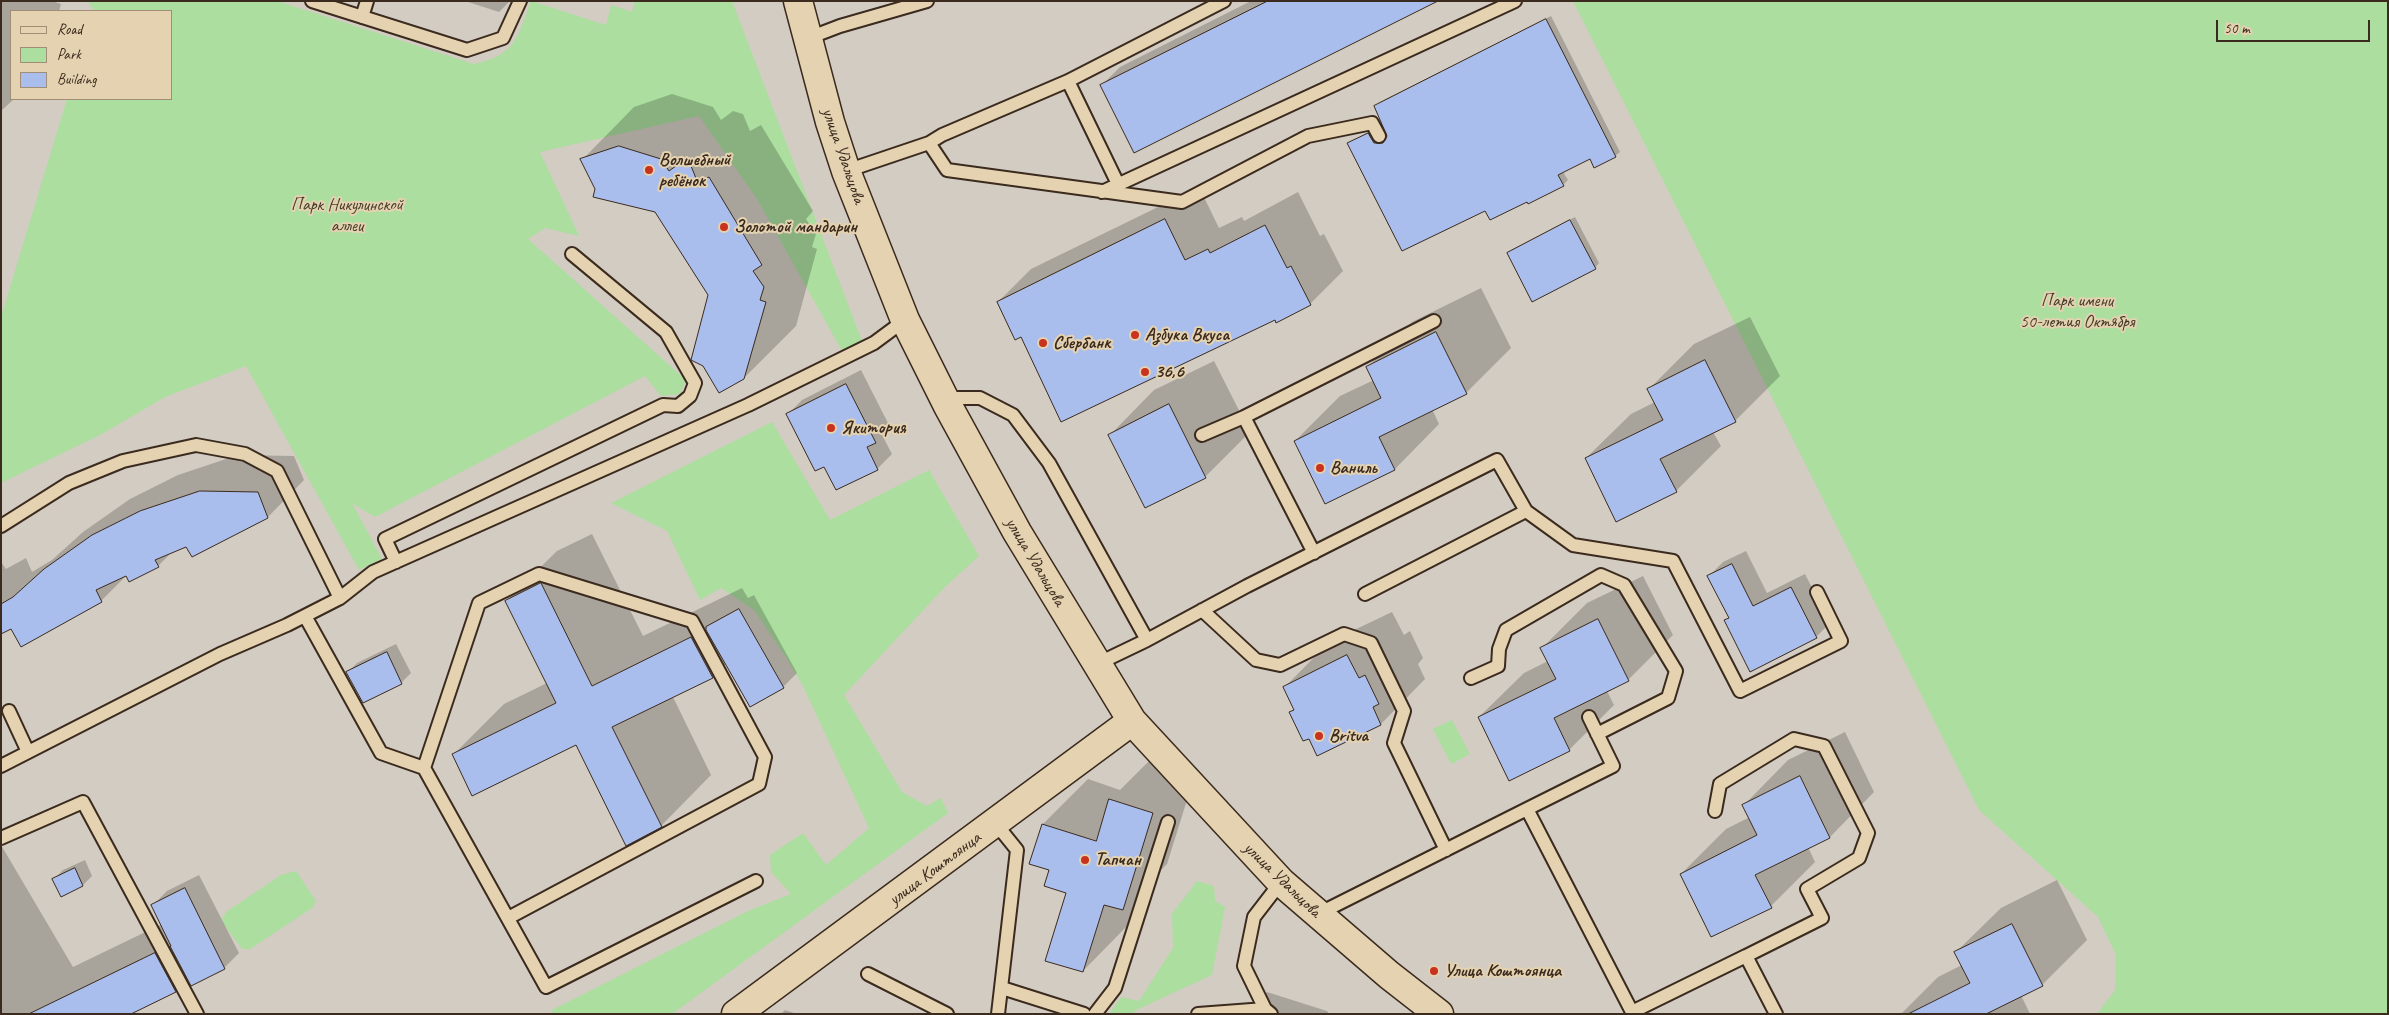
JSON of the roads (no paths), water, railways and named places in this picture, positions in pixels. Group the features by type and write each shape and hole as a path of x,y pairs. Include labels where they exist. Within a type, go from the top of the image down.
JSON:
{"street":[{"name":"улица Удальцова","path":"798,1 806,39 846,171 905,320 944,398 1017,532 1132,721 1281,882 1389,975 1439,1014"},
{"name":"улица Коштоянца","path":"736,1014 996,824 1132,721"}],"lane":[{"path":"312,1 467,50 503,38 520,1"},
{"path":"362,17 366,1"},
{"path":"806,39 840,26 927,1"},
{"path":"846,171 929,143 942,135 1068,81 1224,1"},
{"path":"1102,192 1515,1"},
{"path":"1068,81 1118,184"},
{"path":"929,143 947,170 1182,202 1308,136 1372,123 1379,136"},
{"path":"396,562 385,539 663,405 678,406 690,396 695,382 666,332 572,254"},
{"path":"1,766 220,654 305,616 340,598 373,572 748,405 874,343 905,320"},
{"path":"1202,435 1244,417 1434,321"},
{"path":"944,398 980,398 1012,415 1049,463 1147,640"},
{"path":"1244,417 1314,553"},
{"path":"1,526 69,483 124,461 196,445 245,454 277,471 340,598"},
{"path":"1097,664 1497,460 1526,511 1573,545 1673,561 1740,691 1841,641 1817,592"},
{"path":"1365,594 1526,511"},
{"path":"424,768 479,603 539,574 692,620 765,757 759,784 508,918"},
{"path":"1471,678 1498,666 1499,649 1506,630 1601,575 1624,585 1676,672 1668,698 1597,734"},
{"path":"1202,610 1256,660 1280,665 1344,634 1371,643 1404,711 1394,743 1446,850"},
{"path":"305,616 381,753 424,768 546,987 756,881"},
{"path":"9,711 28,752"},
{"path":"1318,915 1613,766 1589,717"},
{"path":"1527,809 1630,1013 1822,918 1807,889 1859,858 1868,833 1824,746 1794,739 1720,784 1715,811"},
{"path":"1,838 83,802 197,1014"},
{"path":"1095,1014 1115,988 1168,822"},
{"path":"996,824 1017,850 998,1014"},
{"path":"1198,1014 1268,1012 1244,966 1254,917 1281,882"},
{"path":"1746,956 1776,1014"},
{"path":"868,974 948,1014"},
{"path":"1002,988 1084,1014"}],"place":[{"name":"Волшебный ребёнок","path":"649,170"},
{"name":"Золотой мандарин","path":"724,227"},
{"name":"Азбука Вкуса","path":"1135,335"},
{"name":"Сбербанк","path":"1043,343"},
{"name":"36,6","path":"1145,372"},
{"name":"Якитория","path":"831,428"},
{"name":"Ваниль","path":"1320,468"},
{"name":"Britva","path":"1319,736"},
{"name":"Тапчан","path":"1085,860"},
{"name":"Улица Коштоянца","path":"1434,971"}],"park label":[{"name":"Парк Никулинской аллеи","path":"347,215"},
{"name":"Парк имени 50-летия Октября","path":"2077,311"}]}
